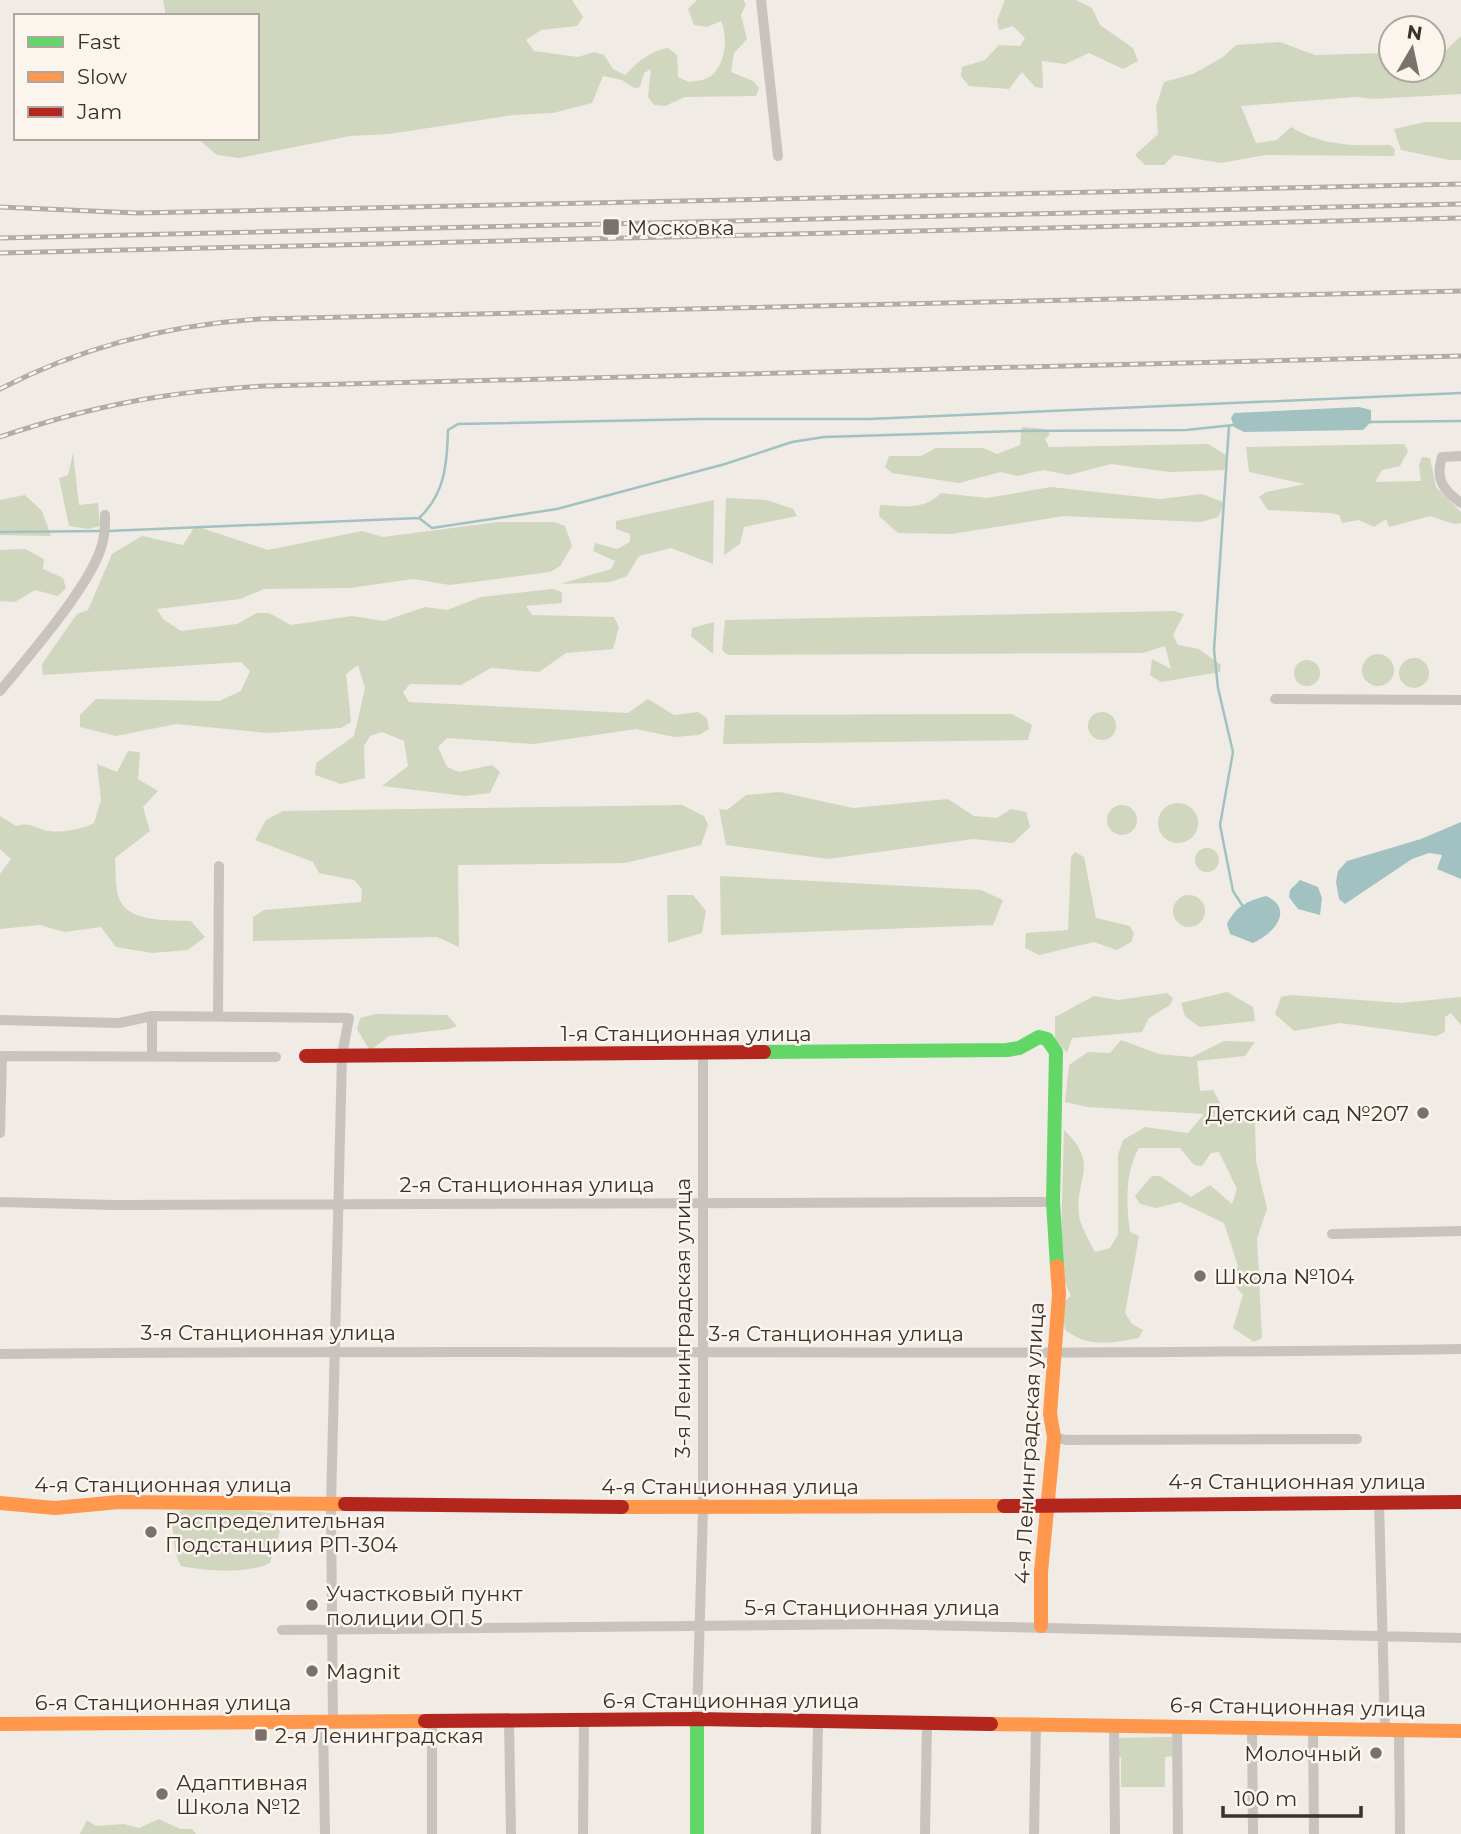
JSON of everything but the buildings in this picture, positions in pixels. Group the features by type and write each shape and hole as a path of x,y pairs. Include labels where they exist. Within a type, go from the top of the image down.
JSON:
{"street":[{"path":"761,0 778,156"},
{"path":"1461,456 1442,457 1439,468 1446,492 1461,503"},
{"path":"0,691 36,646 92,566 103,543 105,515"},
{"path":"1275,699 1461,700"},
{"path":"218,1016 219,866"},
{"path":"152,1016 152,1056"},
{"path":"0,1020 119,1023 152,1016 349,1018 342,1055 331,1505 332,1630 325,1834"},
{"name":"1-я Станционная улица","path":"306,1056 703,1055 1007,1050 1019,1048 1040,1037 1047,1039 1056,1052"},
{"name":"4-я Ленинградская улица","path":"1041,1626 1044,1523 1049,1503 1054,1437 1050,1414 1059,1294 1053,1202 1056,1052"},
{"name":"3-я Ленинградская улица","path":"697,1834 703,1508 703,1055"},
{"path":"0,1133 2,1056 276,1057"},
{"name":"2-я Станционная улица","path":"0,1202 114,1205 1053,1202"},
{"path":"1332,1234 1461,1231"},
{"name":"3-я Станционная улица","path":"0,1354 336,1350 1055,1353 1461,1349"},
{"path":"1054,1437 1066,1440 1357,1439"},
{"name":"4-я Станционная улица","path":"0,1503 55,1508 119,1502 703,1508 1049,1503 1461,1502"},
{"path":"1379,1502 1382,1636 1401,1834"},
{"name":"5-я Станционная улица","path":"282,1630 880,1624 1461,1638"},
{"name":"6-я Станционная улица","path":"0,1724 698,1719 1461,1731"},
{"path":"583,1834 584,1720"},
{"path":"509,1721 511,1834"},
{"path":"816,1834 818,1721"},
{"path":"432,1722 432,1834"},
{"path":"925,1834 928,1723"},
{"path":"1034,1834 1036,1724"},
{"path":"1114,1726 1115,1834"},
{"path":"1177,1726 1178,1834"},
{"path":"1252,1728 1253,1834"},
{"path":"1313,1728 1314,1834"}],"green space":[{"path":"163,0 572,0 583,17 577,26 541,30 526,40 534,51 578,57 594,52 604,55 613,69 625,75 649,54 668,48 677,55 678,77 689,82 711,76 716,71 723,57 725,42 721,21 707,27 694,25 688,9 697,0 743,0 746,4 741,15 747,39 734,53 731,72 753,81 759,88 756,96 685,97 665,106 654,105 648,97 651,69 644,73 640,87 634,88 622,80 603,76 592,103 553,113 513,115 389,134 350,136 239,158 217,155 199,140 259,140 259,14 166,14"},
{"path":"1005,0 1076,0 1092,8 1100,25 1133,48 1138,61 1123,69 1089,53 1065,64 1042,61 1043,88 1035,87 1022,72 1009,89 969,86 961,76 962,67 985,60 999,45 1020,46 1025,38 1013,26 999,30 997,20"},
{"path":"1461,36 1461,94 1373,99 1356,97 1241,106 1256,143 1277,140 1291,127 1326,141 1351,145 1390,145 1395,149 1394,156 1266,155 1221,163 1174,155 1164,165 1145,165 1135,155 1158,134 1156,107 1164,82 1193,74 1223,57 1236,45 1280,42 1315,55 1377,53 1377,84 1447,84 1447,49"},
{"path":"1425,122 1461,122 1461,160 1401,150 1394,129"},
{"path":"1022,427 1045,429 1050,434 1045,439 1049,447 1208,444 1228,456 1224,470 1170,472 1111,464 1069,475 1043,470 1018,476 1001,472 959,483 892,473 885,467 889,456 921,456 936,448 983,448 997,454 1020,445"},
{"path":"1404,444 1408,451 1400,466 1382,470 1375,482 1421,481 1419,465 1422,457 1430,458 1436,487 1461,512 1461,523 1454,524 1430,516 1389,527 1386,519 1374,527 1359,520 1342,523 1339,515 1329,513 1268,510 1259,497 1266,492 1305,484 1249,472 1246,447"},
{"path":"73,453 79,505 98,503 100,526 88,529 69,526 59,478 68,475"},
{"path":"1051,487 1160,499 1202,494 1225,503 1218,517 1201,522 1064,516 952,534 898,533 879,516 880,505 920,505 941,493 987,498"},
{"path":"25,495 42,511 51,536 0,535 0,500"},
{"path":"726,498 767,500 793,509 797,516 744,527 740,544 724,555"},
{"path":"714,500 713,564 671,548 639,556 627,576 611,582 560,584 611,569 615,561 593,551 595,543 617,549 630,542 630,534 616,529 616,521"},
{"path":"498,522 554,522 565,526 572,546 560,566 550,572 450,585 413,579 350,588 264,589 240,599 157,609 163,619 181,631 237,624 257,613 269,613 291,625 352,616 384,621 425,607 447,610 481,597 552,589 562,592 562,603 526,606 532,615 614,617 619,627 613,649 566,653 539,672 491,668 461,685 410,684 403,692 409,702 628,713 648,699 674,715 698,712 707,718 709,729 699,735 674,737 636,729 534,744 447,738 438,747 447,767 459,772 492,765 500,772 490,793 465,796 382,786 408,766 404,741 382,732 370,736 364,746 365,778 341,784 315,775 316,763 354,736 365,688 358,665 346,674 351,722 341,728 268,733 176,724 116,736 80,727 80,715 96,699 219,701 241,691 250,671 241,662 43,675 42,664 77,614 88,610 112,554 142,536 183,545 195,526 268,550 362,531 383,537"},
{"path":"25,549 44,559 43,569 63,578 66,588 58,596 35,590 15,602 0,601 0,550"},
{"path":"1174,611 1184,614 1173,635 1178,645 1199,649 1221,665 1220,672 1161,682 1150,675 1152,659 1171,669 1165,646 1143,653 728,655 722,650 725,620"},
{"path":"714,622 713,654 691,636 692,628"},
{"path":"1378,654 1389,659 1394,670 1389,681 1378,686 1367,681 1362,670 1367,659"},
{"path":"1414,658 1420,659 1428,667 1428,679 1420,687 1414,688 1408,687 1400,679 1399,673 1400,667 1408,659"},
{"path":"1307,660 1317,663 1320,673 1317,683 1307,686 1297,683 1294,673 1297,663"},
{"path":"1102,712 1112,716 1116,726 1112,736 1102,740 1092,736 1088,726 1092,716"},
{"path":"1012,714 1032,725 1028,740 723,744 725,715"},
{"path":"128,751 140,752 138,779 158,791 143,807 150,831 115,858 119,898 131,912 140,916 191,921 205,937 188,950 152,953 116,947 101,927 64,932 40,925 0,929 0,874 11,859 0,849 0,816 16,826 29,825 55,831 73,830 94,823 101,800 97,764 117,772"},
{"path":"780,792 853,808 948,799 974,816 997,818 1011,809 1026,812 1030,827 1013,843 973,839 828,859 726,845 719,809 727,810 746,795"},
{"path":"1178,803 1192,809 1198,823 1192,837 1178,843 1164,837 1158,823 1164,809"},
{"path":"682,805 704,816 708,825 701,845 625,863 458,865 459,947 437,937 253,941 253,917 264,910 361,902 362,889 354,880 319,873 313,862 255,840 266,820 283,811"},
{"path":"1122,805 1133,809 1137,820 1133,831 1122,835 1111,831 1107,820 1111,809"},
{"path":"1207,848 1216,851 1219,860 1216,869 1207,872 1198,869 1195,860 1198,851"},
{"path":"1075,852 1084,857 1096,918 1130,926 1134,934 1131,942 1117,950 1094,942 1039,955 1025,948 1026,933 1068,930 1071,857"},
{"path":"720,876 981,890 1003,900 993,925 721,935"},
{"path":"667,895 693,895 706,911 702,933 668,943"},
{"path":"1189,895 1200,900 1205,911 1200,922 1189,927 1178,922 1173,911 1178,900"},
{"path":"1227,992 1253,1007 1255,1021 1199,1027 1185,1016 1181,1003"},
{"path":"1167,993 1173,998 1170,1005 1149,1018 1142,1032 1072,1038 1067,1053 1055,1039 1055,1017 1094,996 1118,1000"},
{"path":"1291,995 1401,1003 1461,997 1461,1025 1451,1013 1445,1017 1445,1032 1436,1036 1340,1023 1294,1031 1275,1014 1281,997"},
{"path":"376,1014 447,1015 457,1026 389,1036 370,1051 357,1029 360,1018"},
{"path":"1121,1040 1159,1054 1192,1057 1224,1041 1255,1042 1245,1056 1197,1061 1200,1091 1213,1090 1228,1117 1255,1123 1256,1161 1267,1209 1257,1238 1262,1338 1254,1342 1233,1328 1243,1295 1231,1281 1238,1266 1224,1223 1180,1202 1156,1208 1140,1204 1135,1196 1152,1176 1160,1176 1191,1197 1210,1185 1232,1204 1237,1189 1219,1152 1211,1153 1202,1166 1194,1165 1180,1148 1139,1148 1131,1167 1127,1199 1130,1232 1139,1236 1125,1313 1132,1324 1143,1330 1139,1338 1100,1343 1083,1340 1065,1330 1061,1304 1071,1296 1060,1272 1064,1130 1075,1142 1084,1163 1078,1203 1079,1216 1095,1252 1110,1248 1118,1234 1118,1155 1123,1140 1145,1127 1188,1133 1204,1114 1087,1107 1065,1102 1069,1065 1088,1052 1110,1053"},
{"path":"214,1506 276,1514 283,1521 270,1563 239,1570 181,1566 174,1542 175,1517 184,1509"},
{"path":"1172,1737 1173,1756 1165,1757 1165,1787 1121,1787 1121,1757 1116,1757 1116,1738"},
{"path":"159,1819 180,1829 192,1829 196,1834 80,1834 87,1820 96,1826 124,1824 139,1828"}],"water":[{"path":"1359,407 1371,410 1371,422 1363,430 1244,432 1234,427 1231,418 1234,413"},
{"path":"1461,822 1461,879 1437,869 1442,855 1429,853 1412,859 1345,904 1339,899 1336,882 1338,871 1347,861 1421,839"},
{"path":"1300,880 1318,887 1322,898 1320,915 1298,909 1289,897 1290,890"},
{"path":"1266,896 1275,901 1279,908 1280,914 1274,928 1253,943 1230,934 1227,924 1234,913 1248,902"}],"waterway":[{"path":"419,518 428,509 439,489 447,455 448,430 458,424 869,419 1461,393"},
{"path":"1369,422 1461,421"},
{"path":"108,531 419,518 432,528 557,509 725,464 792,442 824,437 1017,431 1186,430 1234,425"},
{"path":"1229,426 1214,650 1218,688 1233,752 1220,825 1233,891 1242,905"},
{"path":"0,532 102,531"}],"railway":[{"path":"0,207 137,213 1461,184"},
{"path":"0,238 1461,204"},
{"path":"0,253 1461,218"},
{"path":"0,389 62,361 126,340 192,327 259,319 1461,291"},
{"path":"0,437 99,408 162,396 265,386 1461,356"}],"traffic: fast":[{"path":"764,1052 1007,1050 1019,1048 1039,1037 1047,1039 1056,1052 1053,1202 1057,1266"},
{"path":"697,1719 697,1834"}],"traffic: slow":[{"path":"1041,1626 1041,1572 1054,1437 1050,1414 1059,1294 1057,1266"},
{"path":"0,1503 55,1508 119,1502 345,1504"},
{"path":"622,1507 1004,1506"},
{"path":"0,1724 425,1721"},
{"path":"991,1724 1461,1731"}],"traffic: jam":[{"path":"306,1056 764,1052"},
{"path":"1004,1506 1461,1502"},
{"path":"345,1504 622,1507"},
{"path":"425,1721 697,1719 991,1724"}],"place":[{"name":"Московка","path":"611,227"},
{"name":"Детский сад №207","path":"1423,1113"},
{"name":"Школа №104","path":"1200,1276"},
{"name":"Распределительная Подстанциия РП-304","path":"151,1532"},
{"name":"Участковый пункт полиции ОП 5","path":"312,1605"},
{"name":"Magnit","path":"312,1671"},
{"name":"2-я Ленинградская","path":"261,1735"},
{"name":"Молочный","path":"1376,1753"},
{"name":"Адаптивная Школа №12","path":"162,1794"}]}
